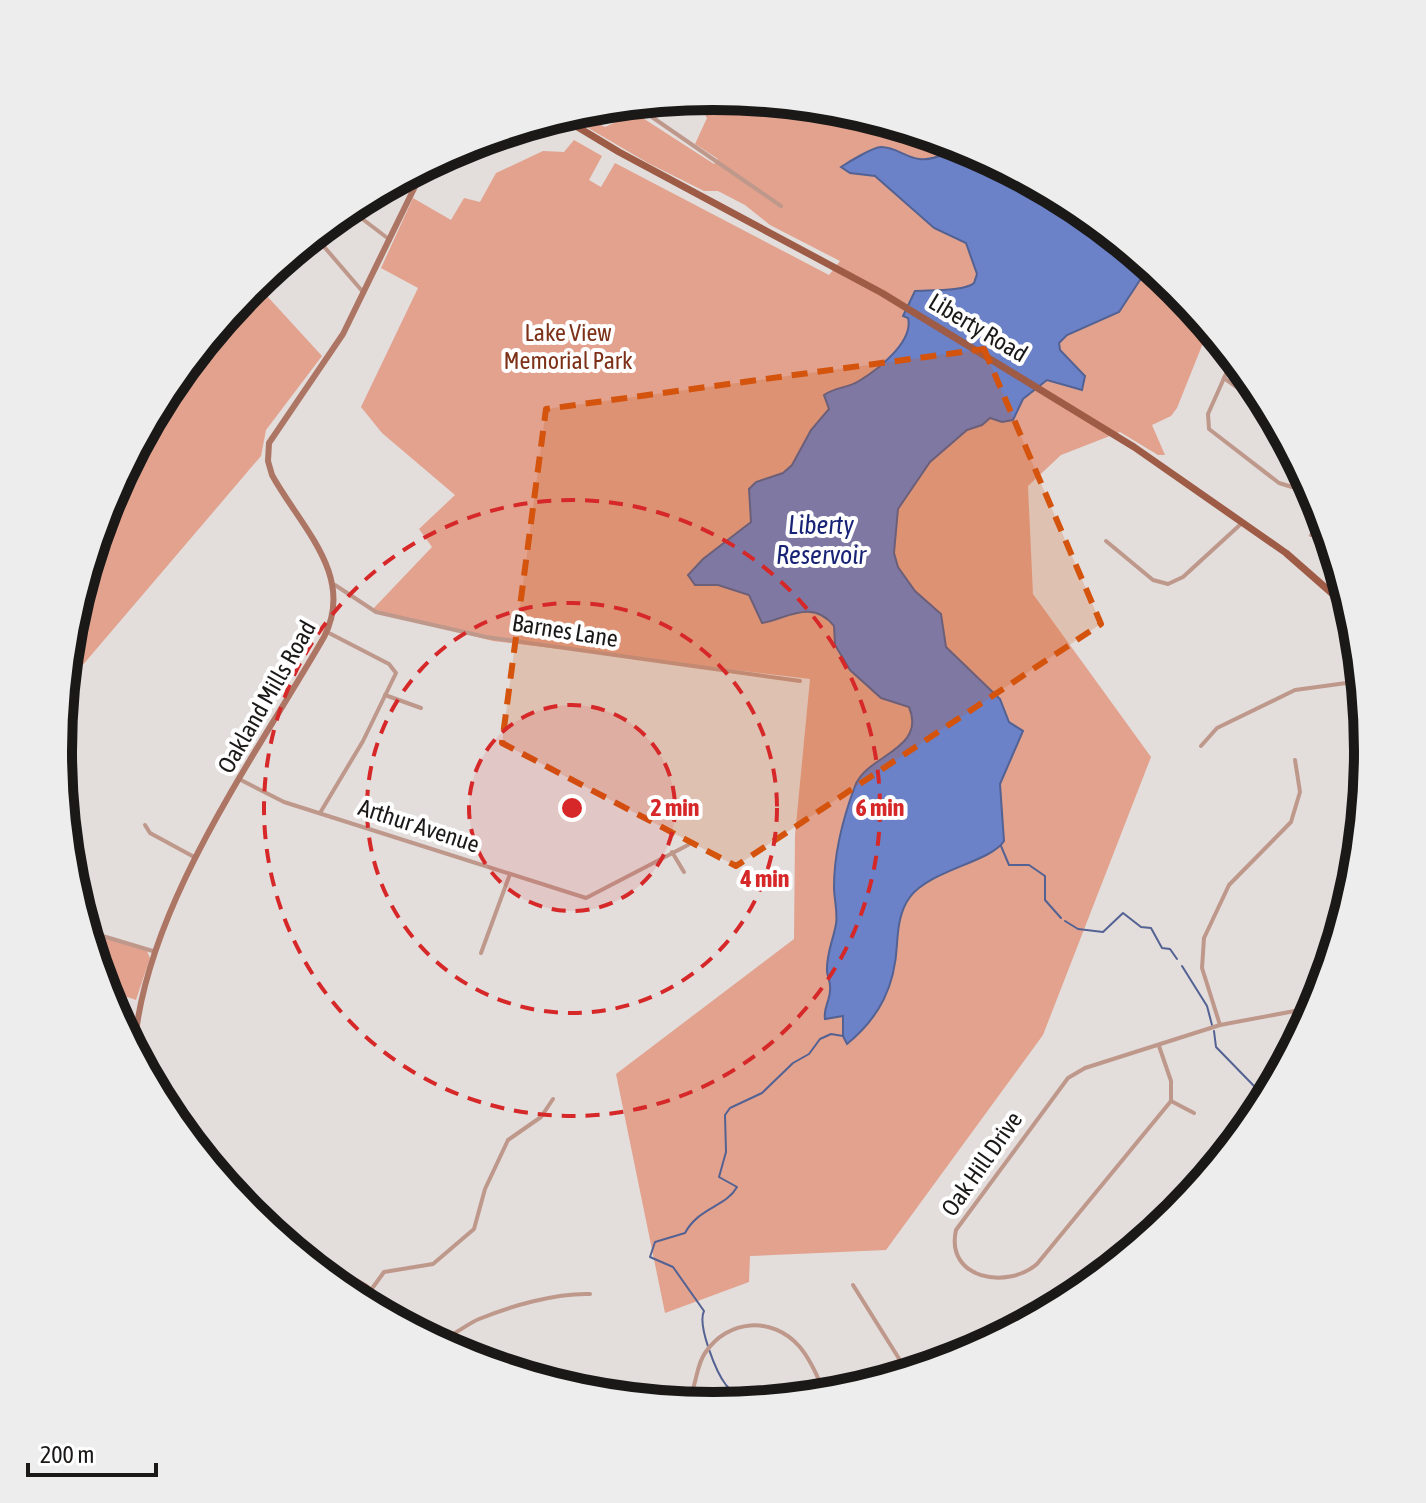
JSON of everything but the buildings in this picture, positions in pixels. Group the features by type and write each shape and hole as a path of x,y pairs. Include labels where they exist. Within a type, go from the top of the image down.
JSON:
{"main road":[{"name":"Liberty Road","path":"575,126 882,293 1047,393 1147,455 1243,522 1334,594"}],"street":[{"path":"648,114 781,206"},
{"path":"335,585 324,558 272,475 267,452 273,432 330,356 365,294 417,183"},
{"path":"360,217 390,240"},
{"path":"322,244 365,294"},
{"path":"1228,369 1208,414 1212,433 1279,483 1296,486"},
{"path":"1224,378 1244,393"},
{"path":"1106,541 1153,580 1168,584 1183,577 1243,522"},
{"path":"1311,535 1315,531"},
{"path":"1327,587 1331,583"},
{"name":"Oakland Mills Road","path":"137,1032 142,999 177,893 327,632 335,605 335,585"},
{"name":"Barnes Lane","path":"335,585 376,612 494,639 800,681"},
{"path":"320,813 363,741 395,676 394,668 327,632"},
{"path":"1201,746 1217,728 1295,690 1350,682"},
{"path":"385,695 421,708"},
{"path":"1220,1025 1202,968 1204,938 1229,885 1291,822 1300,792 1295,760"},
{"name":"Arthur Avenue","path":"241,780 276,799 510,874 590,896 672,852"},
{"path":"145,825 150,833 196,858"},
{"path":"684,872 672,852 688,845"},
{"path":"481,953 510,874"},
{"path":"99,935 156,952"},
{"name":"Oak Hill Drive","path":"1171,1101 1028,1271 994,1278 976,1275 963,1266 954,1245 956,1230 1063,1083 1085,1068 1220,1025 1299,1011"},
{"path":"1159,1046 1171,1081 1171,1101 1194,1113"},
{"path":"371,1290 384,1272 433,1264 474,1229 485,1189 508,1140 541,1117 553,1099"},
{"path":"353,1281 371,1290 380,1299"},
{"path":"853,1285 902,1364"},
{"path":"452,1336 479,1319 518,1307 590,1294"},
{"path":"692,1392 705,1353 727,1331 742,1326 778,1330 805,1354 819,1383"}],"highlighted area":[{"path":"984,349 1101,624 736,866 502,743 546,409"}],"green space":[{"name":"Lake View Memorial Park","path":"702,110 797,116 879,132 958,159 1034,196 1103,243 1166,298 1204,340 1177,408 1171,416 1152,425 1165,455 1158,455 1120,432 1061,455 1028,486 1033,594 1151,757 1043,1035 886,1250 750,1256 749,1282 665,1313 616,1074 794,939 795,835 810,679 493,641 372,610 432,547 419,529 455,495 382,433 361,407 418,288 381,268 413,198 451,220 464,198 480,202 496,173 543,151 564,152 574,140 602,156 589,180 601,187 615,163 829,275 840,261 770,225 745,205 718,191 704,191 582,124 595,122 605,127 628,116 638,115 714,164 718,159 695,144 707,118"},
{"path":"265,294 322,356 266,430 261,456 77,672 84,626 106,545 138,468 180,395 204,361"},
{"path":"99,935 147,951 150,958 136,1000 120,995"}],"water":[{"name":"Liberty Reservoir","path":"881,147 924,159 944,154 1034,196 1103,243 1145,278 1140,280 1119,312 1067,335 1059,343 1060,350 1085,376 1082,390 1047,380 1023,399 1013,420 1002,422 990,418 982,425 967,430 930,462 898,509 894,553 898,567 915,591 941,614 946,647 1000,699 1009,722 1023,731 1000,784 1004,841 987,855 931,880 910,897 900,919 896,959 884,1000 859,1034 847,1044 843,1036 843,1016 825,1019 830,994 828,959 836,919 834,874 837,849 861,775 903,743 910,733 912,721 909,707 881,698 850,670 835,645 834,626 826,618 817,613 799,612 762,623 749,595 718,585 695,585 688,575 703,559 751,522 749,489 756,482 783,473 792,465 811,430 829,409 824,395 867,376 900,346 908,327 908,318 903,316 915,291 956,289 974,283 977,274 966,243 934,228 875,176 850,173 841,167"}],"waterway":[{"path":"1001,846 1009,865 1029,865 1045,876 1045,900 1061,918"},
{"path":"1065,921 1078,929 1103,932 1123,913 1141,927 1151,928 1162,948 1170,949 1177,959"},
{"path":"1182,966 1207,1006 1212,1025"},
{"path":"1214,1031 1216,1047 1255,1087 1251,1095 1253,1096"},
{"path":"733,1392 717,1370 705,1337 704,1311 673,1267 650,1257 655,1242 685,1233 697,1218 726,1199 737,1187 719,1177 726,1152 725,1115 730,1108 762,1093 793,1063 809,1054 820,1039 831,1034 843,1036"}]}
